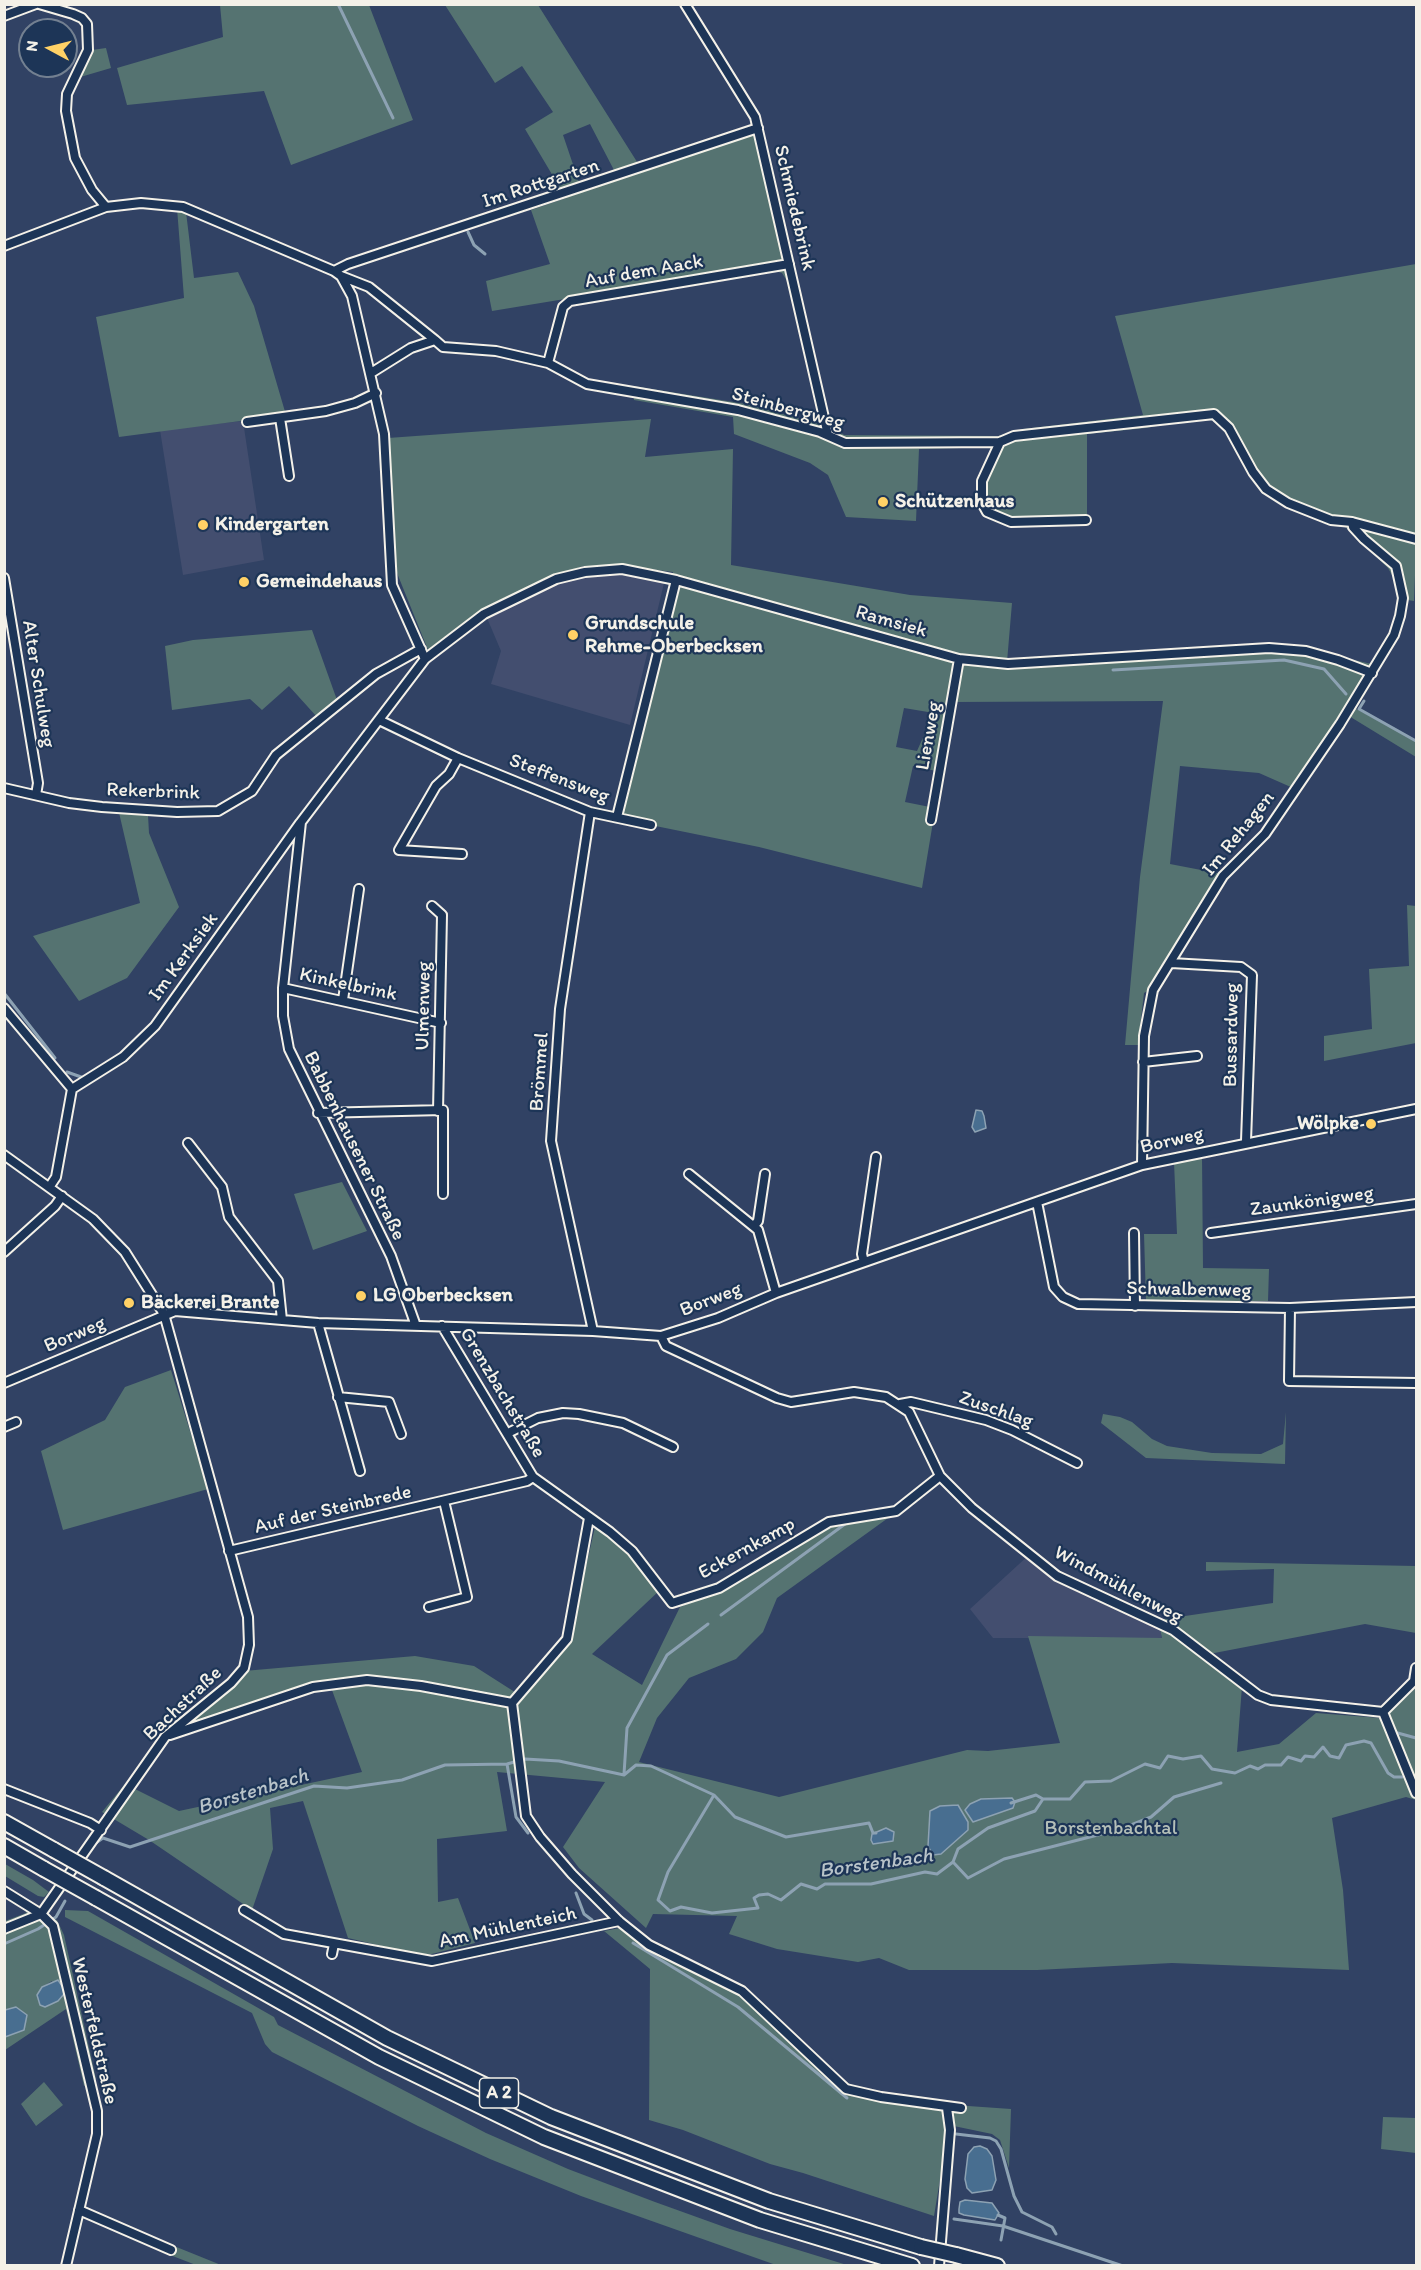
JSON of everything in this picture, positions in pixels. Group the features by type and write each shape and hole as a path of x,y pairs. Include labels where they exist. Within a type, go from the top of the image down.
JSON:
{"highway":[{"name":"A 2","path":"4,1822 387,2038 551,2116 769,2201 921,2247 997,2265"},
{"name":"A 2","path":"4,1846 379,2057 544,2137 760,2220 912,2265"}],"street":[{"path":"4,16 38,4 73,14 82,18 87,24 88,50 67,94 66,111 75,158 92,190 106,207"},
{"name":"Schmiedebrink","path":"685,4 755,117 828,435"},
{"name":"Im Rottgarten","path":"337,274 348,264 758,128"},
{"path":"4,246 106,207 141,204 183,207 337,274 352,296 384,434 392,585 425,658 301,822"},
{"name":"Auf dem Aack","path":"548,363 563,307 570,301 789,264"},
{"name":"Steinbergweg","path":"337,274 369,286 443,347 496,351 548,363 587,384 738,410 828,435 845,443 1000,442 1014,436 1214,414 1229,428 1253,472 1266,489 1288,503 1331,520 1352,522"},
{"path":"371,373 411,348 435,340"},
{"path":"247,422 326,411 355,403 376,393"},
{"path":"280,418 289,476"},
{"path":"1000,442 982,481 982,503 987,513 1011,522 1086,520"},
{"path":"1352,522 1416,539"},
{"name":"Im Rehagen","path":"1142,1165 1143,1062 1153,990 1223,876 1265,834 1372,674 1394,635 1402,605 1402,590 1395,566 1364,539 1353,527 1352,522"},
{"name":"Ramsiek","path":"425,658 484,614 556,579 585,572 622,570 676,580 959,658 1008,664 1155,657 1269,648 1306,651 1338,660 1372,674"},
{"name":"Alter Schulweg","path":"4,578 38,783 36,795"},
{"path":"617,818 676,580"},
{"name":"Rekerbrink","path":"4,788 69,803 102,807 177,812 218,811 252,791 276,755 376,674 421,648"},
{"name":"Lienweg","path":"931,820 959,658"},
{"name":"Steffensweg","path":"379,720 458,758 590,812 651,825"},
{"path":"458,758 449,774 436,786 399,850 462,854"},
{"name":"Brömmel","path":"590,812 560,1009 551,1141 593,1331"},
{"name":"Babbenhausener Straße","path":"301,822 283,988 283,1016 289,1049 318,1113 391,1256 416,1326"},
{"name":"Im Kerksiek","path":"72,1089 123,1057 155,1026 301,822"},
{"path":"343,1000 359,889"},
{"name":"Ulmenweg","path":"432,906 442,915 438,1111 443,1110 443,1194"},
{"name":"Bussardweg","path":"1171,963 1241,967 1252,975 1246,1141"},
{"name":"Kinkelbrink","path":"283,988 441,1023"},
{"path":"4,1008 72,1089 56,1177 50,1186"},
{"path":"1143,1062 1197,1056"},
{"name":"Borweg","path":"4,1383 175,1311 318,1323 593,1331 661,1336 718,1318 776,1293 1142,1165 1246,1141 1416,1109"},
{"path":"318,1113 438,1111"},
{"path":"188,1143 222,1187 229,1217 278,1281 282,1320"},
{"name":"Bachstraße","path":"4,1155 93,1219 125,1252 164,1314 248,1617 249,1645 244,1668 231,1683 165,1737 42,1915"},
{"path":"864,1262 862,1254 876,1157"},
{"path":"689,1174 758,1230 776,1293"},
{"path":"754,1226 758,1221 765,1174"},
{"path":"4,1252 55,1206 62,1196"},
{"name":"Schwalbenweg","path":"1037,1202 1054,1287 1063,1297 1078,1304 1290,1308 1416,1302"},
{"name":"Zaunkönigweg","path":"1211,1233 1416,1204"},
{"path":"1134,1233 1135,1306"},
{"path":"1290,1308 1289,1381 1416,1383"},
{"path":"318,1323 360,1471"},
{"name":"Grenzbachstraße","path":"442,1326 533,1478"},
{"path":"661,1336 666,1346 791,1402 854,1392 886,1397 900,1404"},
{"path":"338,1397 388,1402 401,1434"},
{"name":"Zuschlag","path":"900,1404 911,1402 986,1420 1012,1430 1077,1462"},
{"name":"Windmühlenweg","path":"900,1404 914,1421 940,1476 972,1508 1057,1576 1173,1630 1258,1695 1271,1700 1383,1712"},
{"path":"508,1433 538,1418 563,1413 579,1414 623,1423 673,1447"},
{"path":"4,1427 16,1422"},
{"name":"Eckernkamp","path":"533,1478 632,1551 672,1603 719,1588 829,1522 896,1511 940,1476"},
{"name":"Auf der Steinbrede","path":"229,1551 533,1478"},
{"path":"429,1607 467,1597 444,1501"},
{"path":"589,1518 567,1639 512,1703 526,1816 572,1874 619,1921 649,1945 742,1991 846,2089 947,2108 961,2108"},
{"path":"1416,1668 1414,1681 1383,1712 1416,1793"},
{"path":"165,1737 313,1687 368,1680 421,1686 512,1703"},
{"path":"4,1789 90,1823 101,1830"},
{"name":"Westerfeldstraße","path":"4,1891 42,1915 53,1926 97,2111 97,2134 66,2265"},
{"name":"Am Mühlenteich","path":"244,1910 284,1934 432,1961 619,1921"},
{"path":"4,1929 42,1915"},
{"path":"332,1954 334,1944"},
{"path":"939,2265 950,2130 947,2108"},
{"path":"80,2210 171,2250"}],"shaded area":[{"path":"243,421 264,560 183,575 160,430"},
{"name":"Grundschule Rehme-Oberbecksen","path":"621,573 665,579 630,725 491,684 501,651 487,618 525,597 559,583 585,576"},
{"path":"976,1110 982,1111 986,1128 975,1132 972,1127"},
{"path":"1030,1554 1059,1574 1158,1620 1162,1638 993,1638 970,1609"},
{"path":"1012,1798 1015,1802 1013,1808 973,1822 965,1810 970,1804 981,1799"},
{"path":"958,1805 968,1822 968,1830 941,1854 933,1855 928,1846 930,1811 940,1806"},
{"path":"886,1828 894,1832 893,1841 873,1844 872,1834"},
{"path":"58,1980 64,1989 64,1994 58,2001 45,2007 40,2005 37,1995 42,1987"},
{"path":"16,2007 27,2015 24,2030 5,2037 5,2010"},
{"path":"980,2146 987,2149 992,2156 996,2180 992,2190 972,2193 967,2188 965,2179 968,2154 974,2147"},
{"path":"965,2200 992,2203 999,2213 995,2220 964,2215 959,2213 959,2209 960,2202"}],"green space":[{"path":"220,5 369,5 413,120 291,165 264,91 127,105 117,68 223,37"},
{"path":"445,5 538,5 639,165 748,128 752,121 680,5 689,5 760,117 831,424 844,435 998,436 1023,429 1143,415 1115,316 1416,264 1414,601 1401,599 1398,586 1388,568 1343,525 1285,505 1264,491 1229,430 1212,416 1146,428 1087,434 1087,518 1010,520 988,510 983,487 1001,447 919,449 916,521 846,517 828,475 810,463 734,434 733,417 634,400 633,386 746,404 822,423 789,284 782,273 775,271 572,305 571,298 492,311 486,281 550,264 531,210 566,198 525,129 553,112 522,66 495,83","holes":["590,124 615,172 580,185 563,135"]},
{"path":"106,48 111,68 78,78 78,76 92,50"},
{"path":"177,208 186,212 194,278 238,272 254,306 286,415 119,437 96,317 184,298"},
{"path":"651,419 645,457 733,449 731,565 910,595 1012,603 1007,662 1014,665 1112,663 1306,649 1376,665 1349,705 1416,741 1416,757 1344,713 1293,788 1259,773 1180,766 1170,864 1227,875 1151,989 1144,993 1138,1045 1125,1045 1140,877 1163,701 953,702 922,888 759,847 616,818 673,572 624,566 584,566 547,578 482,612 428,650 395,568 388,438","holes":["904,708 934,713 917,751 896,747","913,766 936,771 930,807 905,802"]},
{"path":"312,630 337,700 317,717 289,686 262,710 250,699 172,710 165,646 193,640"},
{"path":"117,804 154,808 148,815 149,833 179,907 127,978 79,1001 33,936 140,903"},
{"path":"1407,905 1416,906 1416,1043 1324,1061 1324,1036 1372,1029 1369,969 1409,966"},
{"path":"1202,1155 1203,1268 1269,1269 1268,1301 1146,1301 1144,1234 1177,1234 1174,1162"},
{"path":"342,1182 367,1231 313,1250 294,1194"},
{"path":"171,1370 208,1489 63,1530 41,1451 105,1420 125,1387"},
{"path":"1286,1412 1285,1464 1146,1458 1101,1423 1103,1414 1120,1417 1132,1422 1152,1439 1167,1446 1212,1453 1261,1454 1283,1444"},
{"name":"Borstenbachtal","path":"895,1513 777,1598 763,1632 736,1659 689,1678 657,1718 639,1762 779,1797 967,1750 988,1751 1060,1743 1028,1636 1162,1638 1158,1620 1273,1603 1274,1569 1206,1571 1206,1562 1416,1566 1416,1633 1365,1624 1204,1655 1242,1686 1237,1752 1279,1744 1316,1713 1381,1718 1416,1685 1416,1800 1406,1797 1332,1818 1343,1890 1349,1970 1172,1963 1037,1970 909,1970 879,1958 858,1962 777,1949 729,1934 737,1916 653,1914 646,1928 579,1868 563,1847 605,1782 497,1772 507,1831 437,1839 438,1902 458,1898 475,1943 424,1956 348,1938 303,1801 270,1808 273,1849 252,1910 149,1840 102,1812 125,1784 179,1811 362,1772 329,1682 172,1732 244,1671 415,1656 474,1666 521,1696 569,1642 595,1527 632,1554 660,1590 592,1654 642,1685 680,1607 719,1591 832,1522"},
{"path":"5,1864 49,1892 44,1897 38,1896 5,1876"},
{"path":"28,1907 57,1920 64,1935 96,2079 84,2086 66,2009 5,2050 5,2037 24,2030 10,2008 5,2010 5,1921 26,1913","holes":["52,1981 58,2001 45,2007 40,2005 37,1995 42,1987"]},
{"path":"65,1910 88,1911 274,2017 278,2025 486,2133 568,2169 655,2202 730,2229 847,2265 776,2265 581,2196 490,2159 418,2126 272,2052 265,2044 252,2013 65,1917"},
{"path":"620,1928 650,1950 740,1992 837,2078 859,2088 954,2105 1011,2109 1009,2168 1000,2140 992,2134 949,2125 934,2216 770,2164 683,2130 649,2120 650,1969 604,1931"},
{"path":"44,2082 63,2105 36,2126 21,2104"},
{"path":"1383,2117 1416,2118 1416,2153 1381,2149"},
{"path":"174,2246 221,2265 196,2265 170,2255"}],"waterway":[{"path":"338,4 393,118"},
{"path":"468,232 474,245 485,254"},
{"path":"1113,670 1284,660 1324,669 1346,694"},
{"path":"1364,701 1359,709 1416,741"},
{"path":"4,993 55,1058"},
{"path":"67,1072 84,1078"},
{"path":"721,1615 845,1524"},
{"path":"624,1774 627,1728 667,1655 708,1624"},
{"path":"1394,1732 1416,1738"},
{"name":"Borstenbach","path":"93,1845 103,1838 130,1847 314,1786 347,1788 402,1780 445,1765 507,1764 525,1759 559,1761 624,1775 636,1765 651,1766 714,1795 668,1872 658,1900 670,1911 681,1907 712,1913 758,1908 754,1898 759,1895 768,1894 781,1900 801,1884 817,1889 825,1884 871,1884 925,1872 937,1874 953,1862 958,1849 988,1828 1035,1811 1043,1799 1070,1799 1085,1782 1111,1781 1145,1764 1160,1768 1168,1756 1183,1759 1201,1756 1212,1769 1235,1773 1250,1766 1258,1769 1265,1765 1281,1765 1288,1757 1301,1761 1305,1756 1314,1757 1323,1747 1330,1756 1339,1758 1346,1745 1364,1741 1371,1743 1388,1773 1394,1777 1402,1777"},
{"path":"507,1764 516,1817 528,1833"},
{"path":"953,1862 968,1878 1004,1859 1121,1829 1151,1817 1174,1797 1221,1783"},
{"path":"714,1795 735,1817 786,1837 869,1823 873,1833 876,1833"},
{"path":"1011,1803 1036,1795 1043,1799"},
{"path":"576,1893 584,1914 592,1920"},
{"name":"Borstenbach","path":"4,1944 38,1929 56,1917 65,1901"},
{"path":"633,1943 738,2007 847,2098"},
{"path":"956,2134 990,2138 996,2141 1001,2149 1014,2196 1022,2212 1052,2227 1056,2234"},
{"path":"998,2215 1005,2218 1001,2240"},
{"path":"954,2219 1003,2226 1123,2266"}],"place":[{"name":"Schützenhaus","path":"883,502"},
{"name":"Kindergarten","path":"203,525"},
{"name":"Gemeindehaus","path":"244,582"},
{"name":"Grundschule Rehme-Oberbecksen","path":"573,635"},
{"name":"Wölpke","path":"1371,1124"},
{"name":"LG Oberbecksen","path":"361,1296"},
{"name":"Bäckerei Brante","path":"129,1303"}]}
